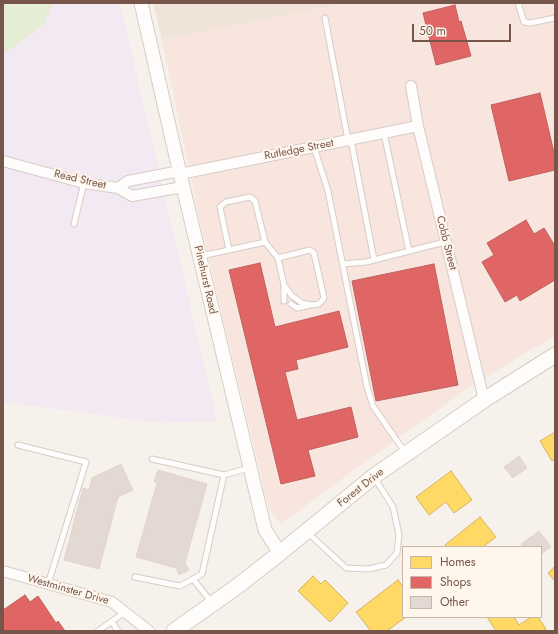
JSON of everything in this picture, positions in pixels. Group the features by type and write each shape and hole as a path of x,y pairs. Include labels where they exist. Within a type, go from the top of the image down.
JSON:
{"main road":[{"name":"Forest Drive","path":"174,631 235,588 374,476 484,400 555,355"}],"street":[{"name":"Pinehurst Road","path":"141,3 183,187 265,530 280,553"},
{"name":"Cobb Street","path":"411,86 418,126 484,400"},
{"name":"Rutledge Street","path":"180,172 418,126"},
{"name":"Read Street","path":"3,161 84,182 118,188 128,181 180,172"},
{"path":"118,188 132,196 183,187"},
{"name":"Westminster Drive","path":"3,571 112,602 149,631"}],"lane":[{"path":"518,3 524,22 530,24 555,18"},
{"path":"326,18 374,260"},
{"path":"384,133 409,251"},
{"path":"314,147 328,191 367,387 373,406 406,454"},
{"path":"74,224 84,182"},
{"path":"229,250 220,207 226,202 250,197 255,200 265,242 278,258 284,285 284,300"},
{"path":"200,256 265,242"},
{"path":"343,264 366,262 446,242"},
{"path":"278,258 310,250 314,253 324,298 319,304 297,308 291,304"},
{"path":"284,285 292,296 302,303 311,305"},
{"path":"18,445 86,462 48,584"},
{"path":"152,459 224,475 250,468"},
{"path":"135,576 180,586 202,574 224,475"},
{"path":"306,531 346,568 368,569 386,565 397,553 399,535 393,507 374,476"},
{"path":"193,579 212,604"},
{"path":"98,631 125,612"},
{"path":"112,622 118,631"}],"shaded area":[{"path":"3,3 120,3 217,421 161,423 3,402"},
{"path":"153,3 348,3 162,40"},
{"path":"348,3 555,3 555,337 532,349 464,391 281,524 269,509 202,230 162,40"}],"green space":[{"path":"3,3 53,3 44,24 8,51 3,53"}],"building: Homes":[{"path":"555,432 555,459 552,461 540,441"},
{"path":"451,471 472,500 454,513 446,502 429,515 416,497"},
{"path":"480,517 496,537 484,546 445,545"},
{"path":"555,566 555,581 548,573"},
{"path":"313,576 321,584 325,580 348,603 330,622 298,591"},
{"path":"398,580 402,586 402,618 405,618 387,631 371,631 356,612"},
{"path":"488,618 515,618 519,625 530,618 539,618 546,629 543,631 496,631"}],"building: Shops":[{"path":"455,5 459,22 461,21 471,56 436,65 423,13"},
{"path":"540,93 555,157 555,170 509,181 491,105"},
{"path":"526,220 534,234 544,228 555,246 555,280 520,301 517,295 505,302 482,262 494,255 487,243"},
{"path":"260,263 275,327 339,311 348,347 296,360 298,369 285,372 297,420 351,407 358,437 308,450 315,476 281,484 229,270"},
{"path":"434,264 458,385 376,401 352,281"},
{"path":"25,595 30,602 38,596 56,623 58,621 65,631 3,631 3,610"}],"building: Other":[{"path":"519,456 527,468 513,478 504,467"},
{"path":"121,464 133,490 118,497 99,569 64,560 83,488 89,490 92,478"},
{"path":"158,470 207,484 185,563 189,570 179,575 176,568 136,557 157,483 154,482"},
{"path":"539,531 551,547 542,553 542,546 522,546 521,544"}]}
